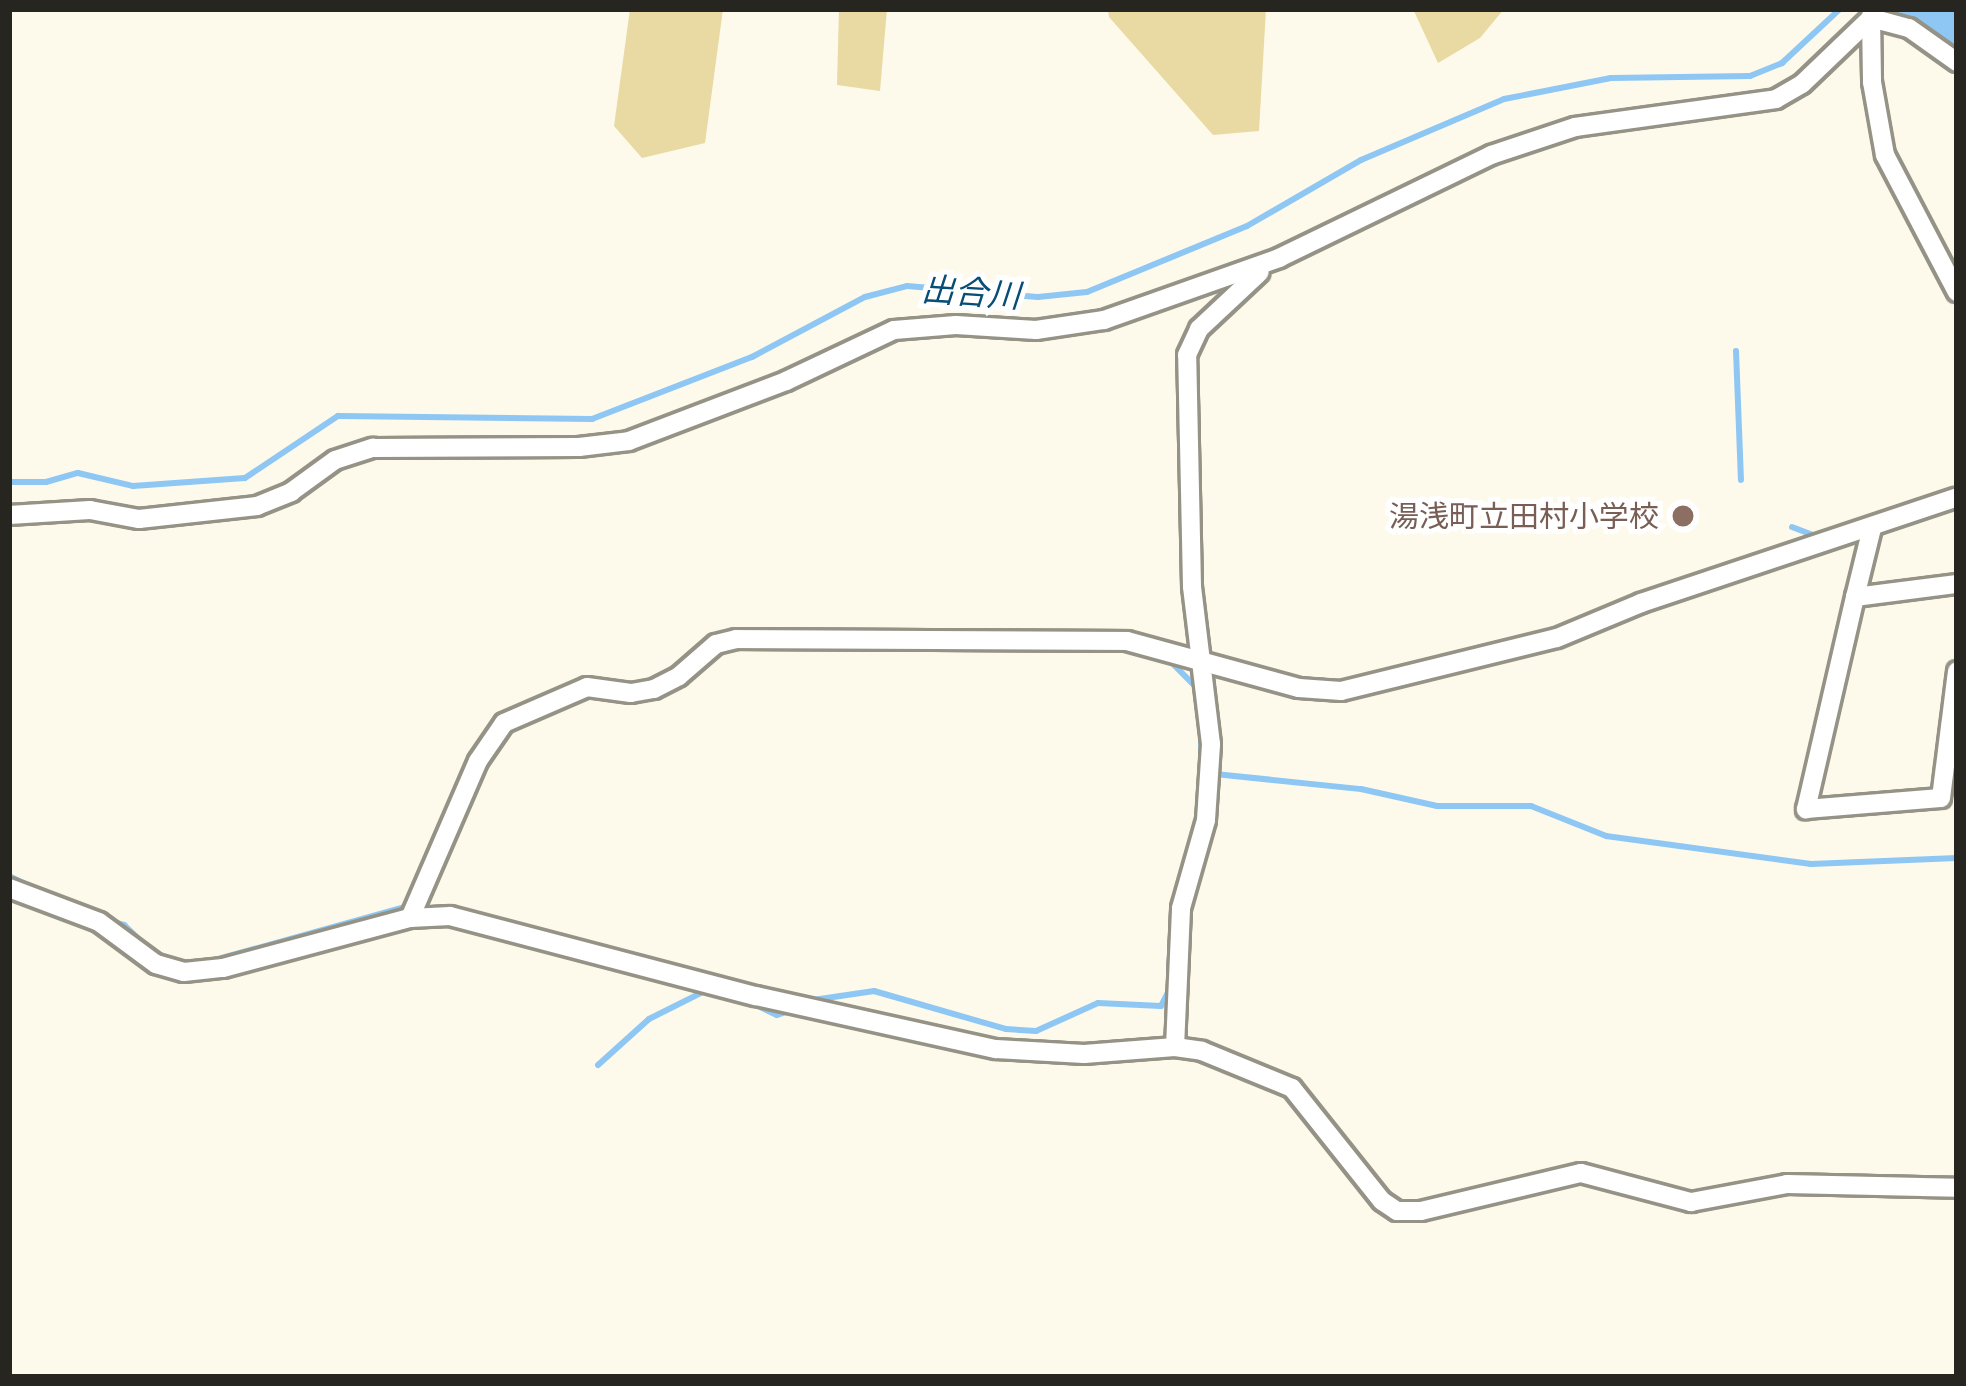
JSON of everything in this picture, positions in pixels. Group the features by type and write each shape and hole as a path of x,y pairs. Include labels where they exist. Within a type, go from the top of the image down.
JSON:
{"street":[{"path":"1872,13 1909,28 1957,62"},
{"path":"9,515 90,510 139,518 257,506 291,492 335,460 373,448 579,447 629,441 786,381 895,330 1078,327 1279,258 1526,142 1631,116 1776,99 1802,84 1872,13"},
{"path":"1872,13 1872,82 1886,154 1957,292"},
{"path":"1175,1047 1181,908 1209,793 1210,698 1192,586 1187,355 1199,328 1222,303 1279,258"},
{"path":"410,918 478,761 504,722 587,686 631,693 654,689 679,676 716,644 736,638 1126,641 1299,688 1362,686 1557,638 1641,603 1957,497"},
{"path":"1872,528 1806,809 1941,798 1957,671"},
{"path":"1855,597 1957,584"},
{"path":"9,888 99,922 156,964 184,972 223,968 410,918 450,916 756,996 996,1049 1130,1054 1175,1047 1215,1055 1292,1088 1382,1201 1397,1210 1421,1211 1581,1173 1691,1202 1787,1184 1957,1188"}],"shaded area":[{"path":"630,9 723,9 705,143 642,158 614,126"},
{"path":"839,9 887,9 880,91 837,85"},
{"path":"1108,9 1266,9 1259,131 1213,135 1109,17"},
{"path":"1413,9 1504,9 1480,38 1438,63"}],"waterway":[{"name":"出合川","path":"9,482 46,482 78,473 133,486 245,478 338,416 592,419 752,357 865,297 907,286 1038,297 1087,292 1247,226 1361,160 1504,99 1611,78 1750,76 1782,63 1840,9"},
{"name":"出合川","path":"1917,9 1957,33"},
{"path":"1736,351 1741,480"},
{"path":"1792,527 1816,536 1919,500"},
{"path":"1070,649 1123,650"},
{"path":"1170,661 1198,689"},
{"path":"1201,732 1201,761"},
{"path":"1215,774 1361,789 1437,806 1531,806 1606,836 1811,864 1957,858"},
{"path":"1169,971 1173,904 1184,866"},
{"path":"9,876 33,888"},
{"path":"211,961 412,905"},
{"path":"111,921 124,925 148,948"},
{"path":"598,1065 649,1019 707,990"},
{"path":"806,1001 874,991 1006,1029 1036,1031 1098,1003 1161,1006 1169,990"},
{"path":"748,1001 777,1015 795,1009"}],"place":[{"name":"湯浅町立田村小学校","path":"1683,516"}]}
